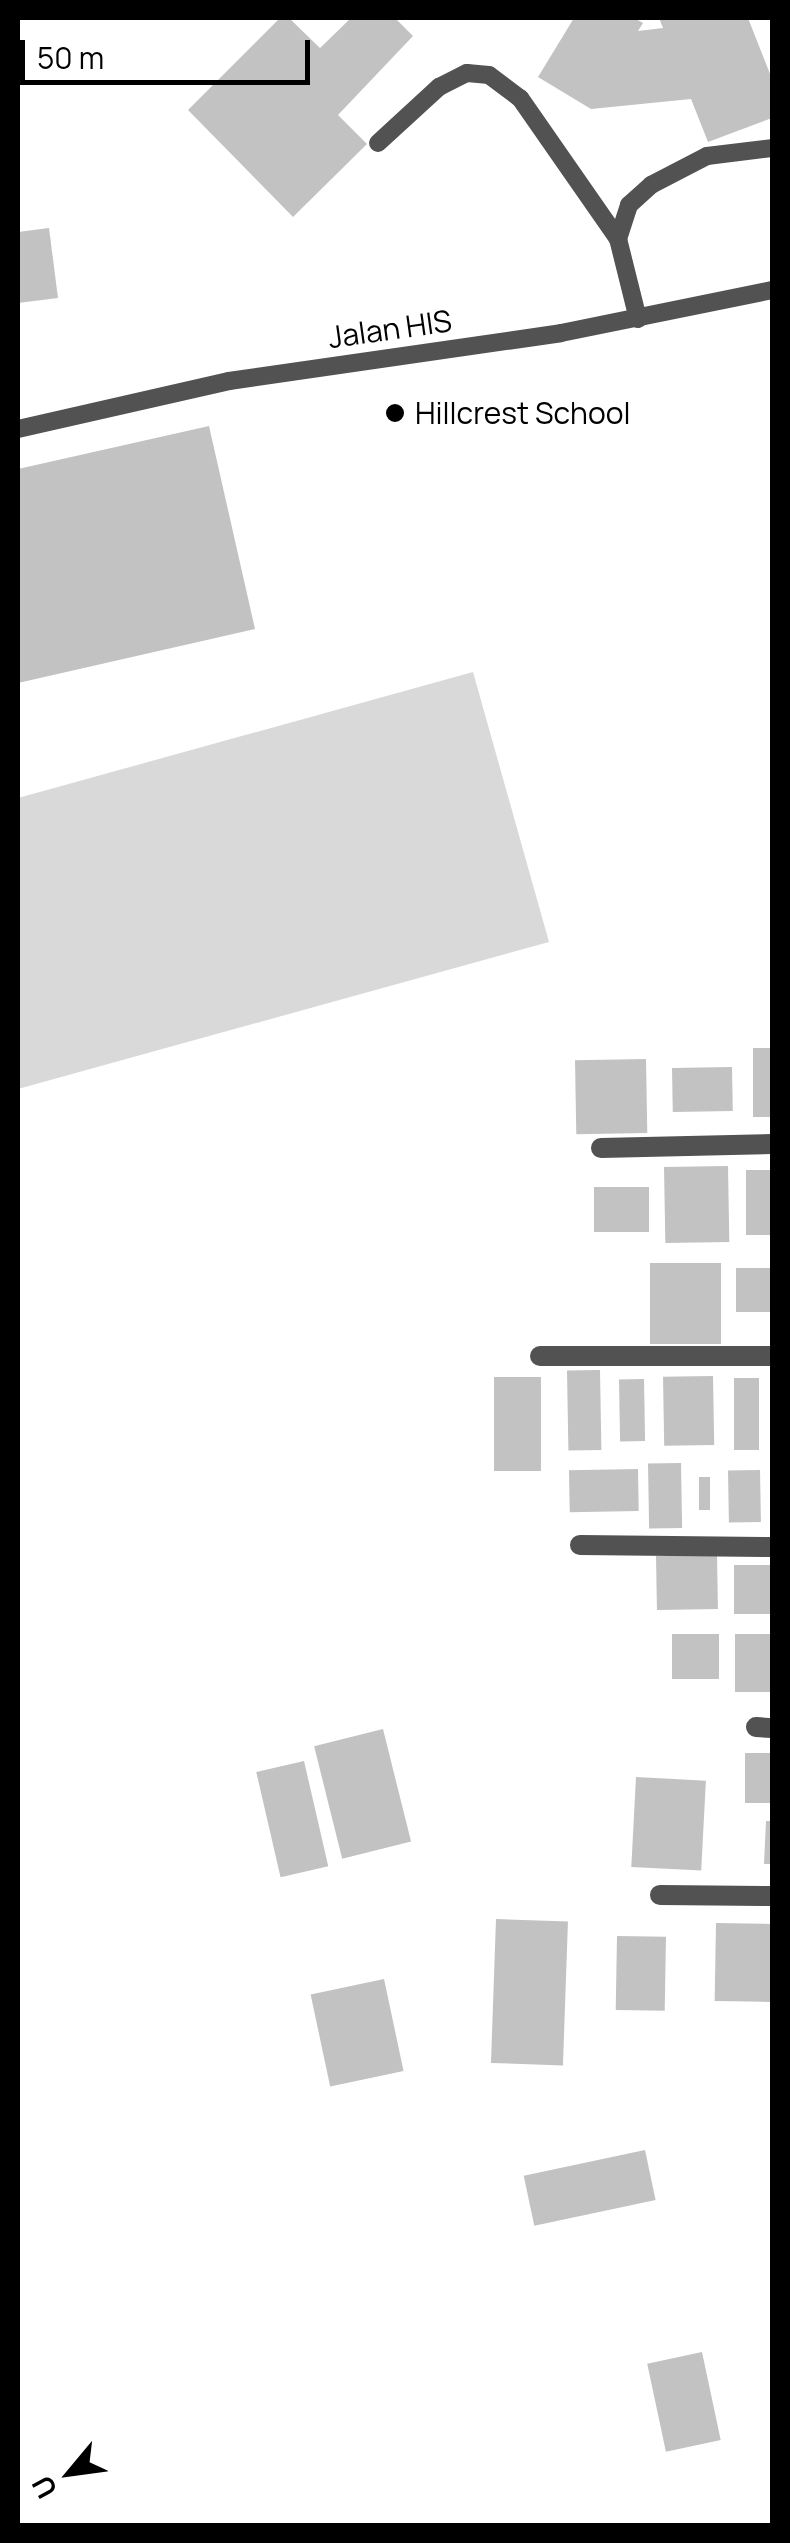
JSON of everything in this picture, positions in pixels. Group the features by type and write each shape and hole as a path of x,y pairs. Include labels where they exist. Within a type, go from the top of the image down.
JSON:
{"street":[{"path":"601,1148 772,1144"},
{"path":"540,1356 772,1356"},
{"path":"580,1544 772,1547"},
{"path":"660,1895 772,1896"}],"lane":[{"path":"378,143 439,87 467,73 489,75 520,98 618,239 638,319"},
{"path":"618,239 629,204 676,170 707,156 772,148"},
{"name":"Jalan HIS","path":"18,429 229,381 638,319 772,290"}],"shaded area":[{"path":"473,672 549,942 18,1089 18,798"}],"building":[{"path":"280,18 289,18 320,48 351,18 395,18 413,36 338,115 367,144 293,217 188,110"},
{"path":"574,18 634,18 643,23 638,31 663,28 659,18 748,18 772,79 772,118 708,142 691,99 591,109 538,77"},
{"path":"49,228 58,298 18,303 18,232"},
{"path":"209,426 255,629 18,683 18,469"},
{"path":"753,1048 772,1048 772,1117 753,1117"},
{"path":"646,1059 647,1133 576,1134 575,1060"},
{"path":"732,1067 733,1111 673,1112 672,1068"},
{"path":"728,1166 729,1242 665,1243 664,1167"},
{"path":"746,1170 772,1170 772,1235 746,1235"},
{"path":"594,1187 649,1187 649,1232 594,1232"},
{"path":"650,1263 721,1263 721,1344 650,1344"},
{"path":"736,1268 772,1268 772,1312 736,1312"},
{"path":"600,1370 601,1450 568,1451 567,1371"},
{"path":"713,1376 714,1445 664,1446 663,1377"},
{"path":"494,1377 541,1377 541,1471 494,1471"},
{"path":"734,1378 759,1378 759,1450 734,1450"},
{"path":"619,1379 644,1379 645,1441 620,1441"},
{"path":"681,1463 682,1528 649,1529 648,1464"},
{"path":"638,1469 639,1511 570,1512 569,1470"},
{"path":"760,1470 761,1522 729,1523 728,1471"},
{"path":"699,1477 710,1477 710,1510 699,1510"},
{"path":"717,1555 718,1609 657,1610 656,1556"},
{"path":"734,1565 772,1565 772,1614 734,1614"},
{"path":"672,1634 719,1634 719,1679 672,1679"},
{"path":"735,1634 772,1634 772,1692 735,1692"},
{"path":"383,1729 411,1842 342,1859 314,1746"},
{"path":"745,1753 772,1753 772,1803 745,1803"},
{"path":"304,1761 328,1866 281,1877 256,1772"},
{"path":"636,1777 706,1781 701,1871 631,1867"},
{"path":"766,1821 772,1821 772,1864 764,1864"},
{"path":"496,1919 568,1922 563,2065 491,2063"},
{"path":"716,1923 772,1924 771,2002 715,2001"},
{"path":"617,1936 666,1937 665,2011 616,2010"},
{"path":"384,1979 404,2071 330,2087 311,1995"},
{"path":"645,2150 656,2200 534,2226 524,2176"},
{"path":"702,2352 721,2440 666,2452 647,2364"}],"place":[{"name":"Hillcrest School","path":"395,413"}]}
